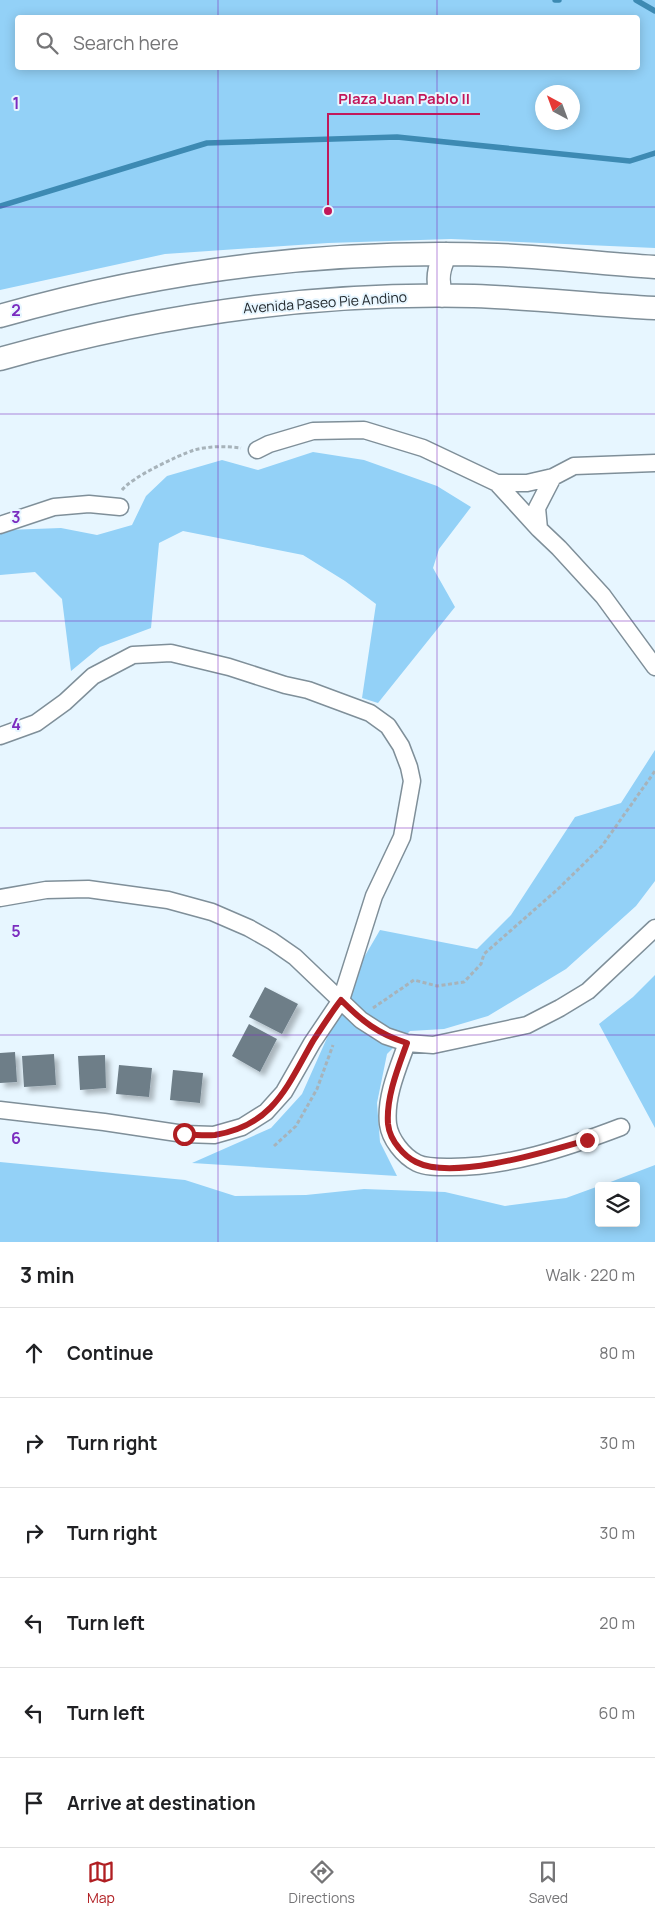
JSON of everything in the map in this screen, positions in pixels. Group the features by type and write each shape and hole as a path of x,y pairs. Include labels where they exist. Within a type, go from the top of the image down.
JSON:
{"main road":[{"path":"0,316 98,292 216,270 316,258 446,254 546,258 655,267"},
{"path":"442,296 438,275 439,268 446,254"},
{"name":"Avenida Paseo Pie Andino","path":"0,359 88,335 229,309 325,300 442,296 510,298 655,308"}],"street":[{"path":"257,450 269,444 313,431 364,430 423,448 497,484 603,596 655,666"},
{"path":"497,484 527,482 553,477 574,466 655,463"},
{"path":"539,529 537,508 553,477"},
{"path":"0,525 54,507 89,504 120,507"},
{"path":"0,736 36,723 65,702 93,676 134,655 171,653 229,667 308,690 370,713 388,726 401,746 410,767 412,781 402,837 374,896 341,1000 322,1027 284,1092 266,1112 242,1127 214,1135 184,1134 104,1122 0,1110"},
{"path":"0,898 46,890 88,889 168,900 212,912 272,941 295,957 358,1017 386,1036 407,1043 433,1045 527,1024 588,991 655,928"},
{"path":"407,1043 394,1082 388,1109 388,1126 393,1140 416,1163 436,1167 493,1164 587,1140 621,1127"}],"path":[{"path":"120,507 122,489 133,479 195,450 225,446 257,450"},
{"path":"274,1146 296,1126 317,1089 333,1045 348,1022 372,1009 414,980 437,986 464,982 481,964 484,954 558,889 602,846 655,771"}],"shaded area":[{"path":"0,0 655,0 655,248 451,239 328,243 165,254 0,290"},
{"path":"313,452 364,460 437,486 471,507 439,549 433,568 455,607 378,703 362,698 376,604 345,581 303,555 183,531 159,543 151,628 100,647 71,671 62,599 35,572 0,575 0,534 6,530 61,528 97,535 132,525 146,496 167,476 222,460 258,470"},
{"path":"655,750 655,881 636,906 566,969 488,1016 444,1029 410,1031 387,1054 377,1103 380,1142 397,1176 192,1163 271,1128 302,1094 359,966 380,930 477,949 511,915 575,817 621,803"},
{"path":"655,975 655,1128 599,1024 633,997"},
{"path":"0,1162 185,1180 235,1196 306,1195 364,1189 445,1192 505,1206 566,1198 595,1187 595,1227 640,1227 640,1182 610,1182 655,1165 655,1242 0,1242"}],"building":[{"path":"265,987 298,1004 282,1034 249,1017"},
{"path":"249,1024 277,1039 260,1072 232,1056"},
{"path":"15,1052 17,1082 0,1083 0,1053"},
{"path":"54,1054 56,1085 24,1087 22,1056"},
{"path":"105,1055 106,1088 80,1090 78,1056"},
{"path":"119,1065 152,1068 149,1097 116,1094"},
{"path":"173,1070 203,1073 200,1103 170,1100"}],"waterway":[{"path":"636,0 655,11"},
{"path":"0,206 207,143 397,137 630,161 655,153"}],"place":[{"name":"Plaza Juan Pablo II","path":"328,211"}],"route":[{"path":"184,1134 214,1135 242,1127 266,1112 284,1092 312,1043 341,1000 361,1020 386,1036 407,1043 394,1082 388,1109 388,1126 393,1140 416,1163 436,1167 493,1164 587,1140"}]}
